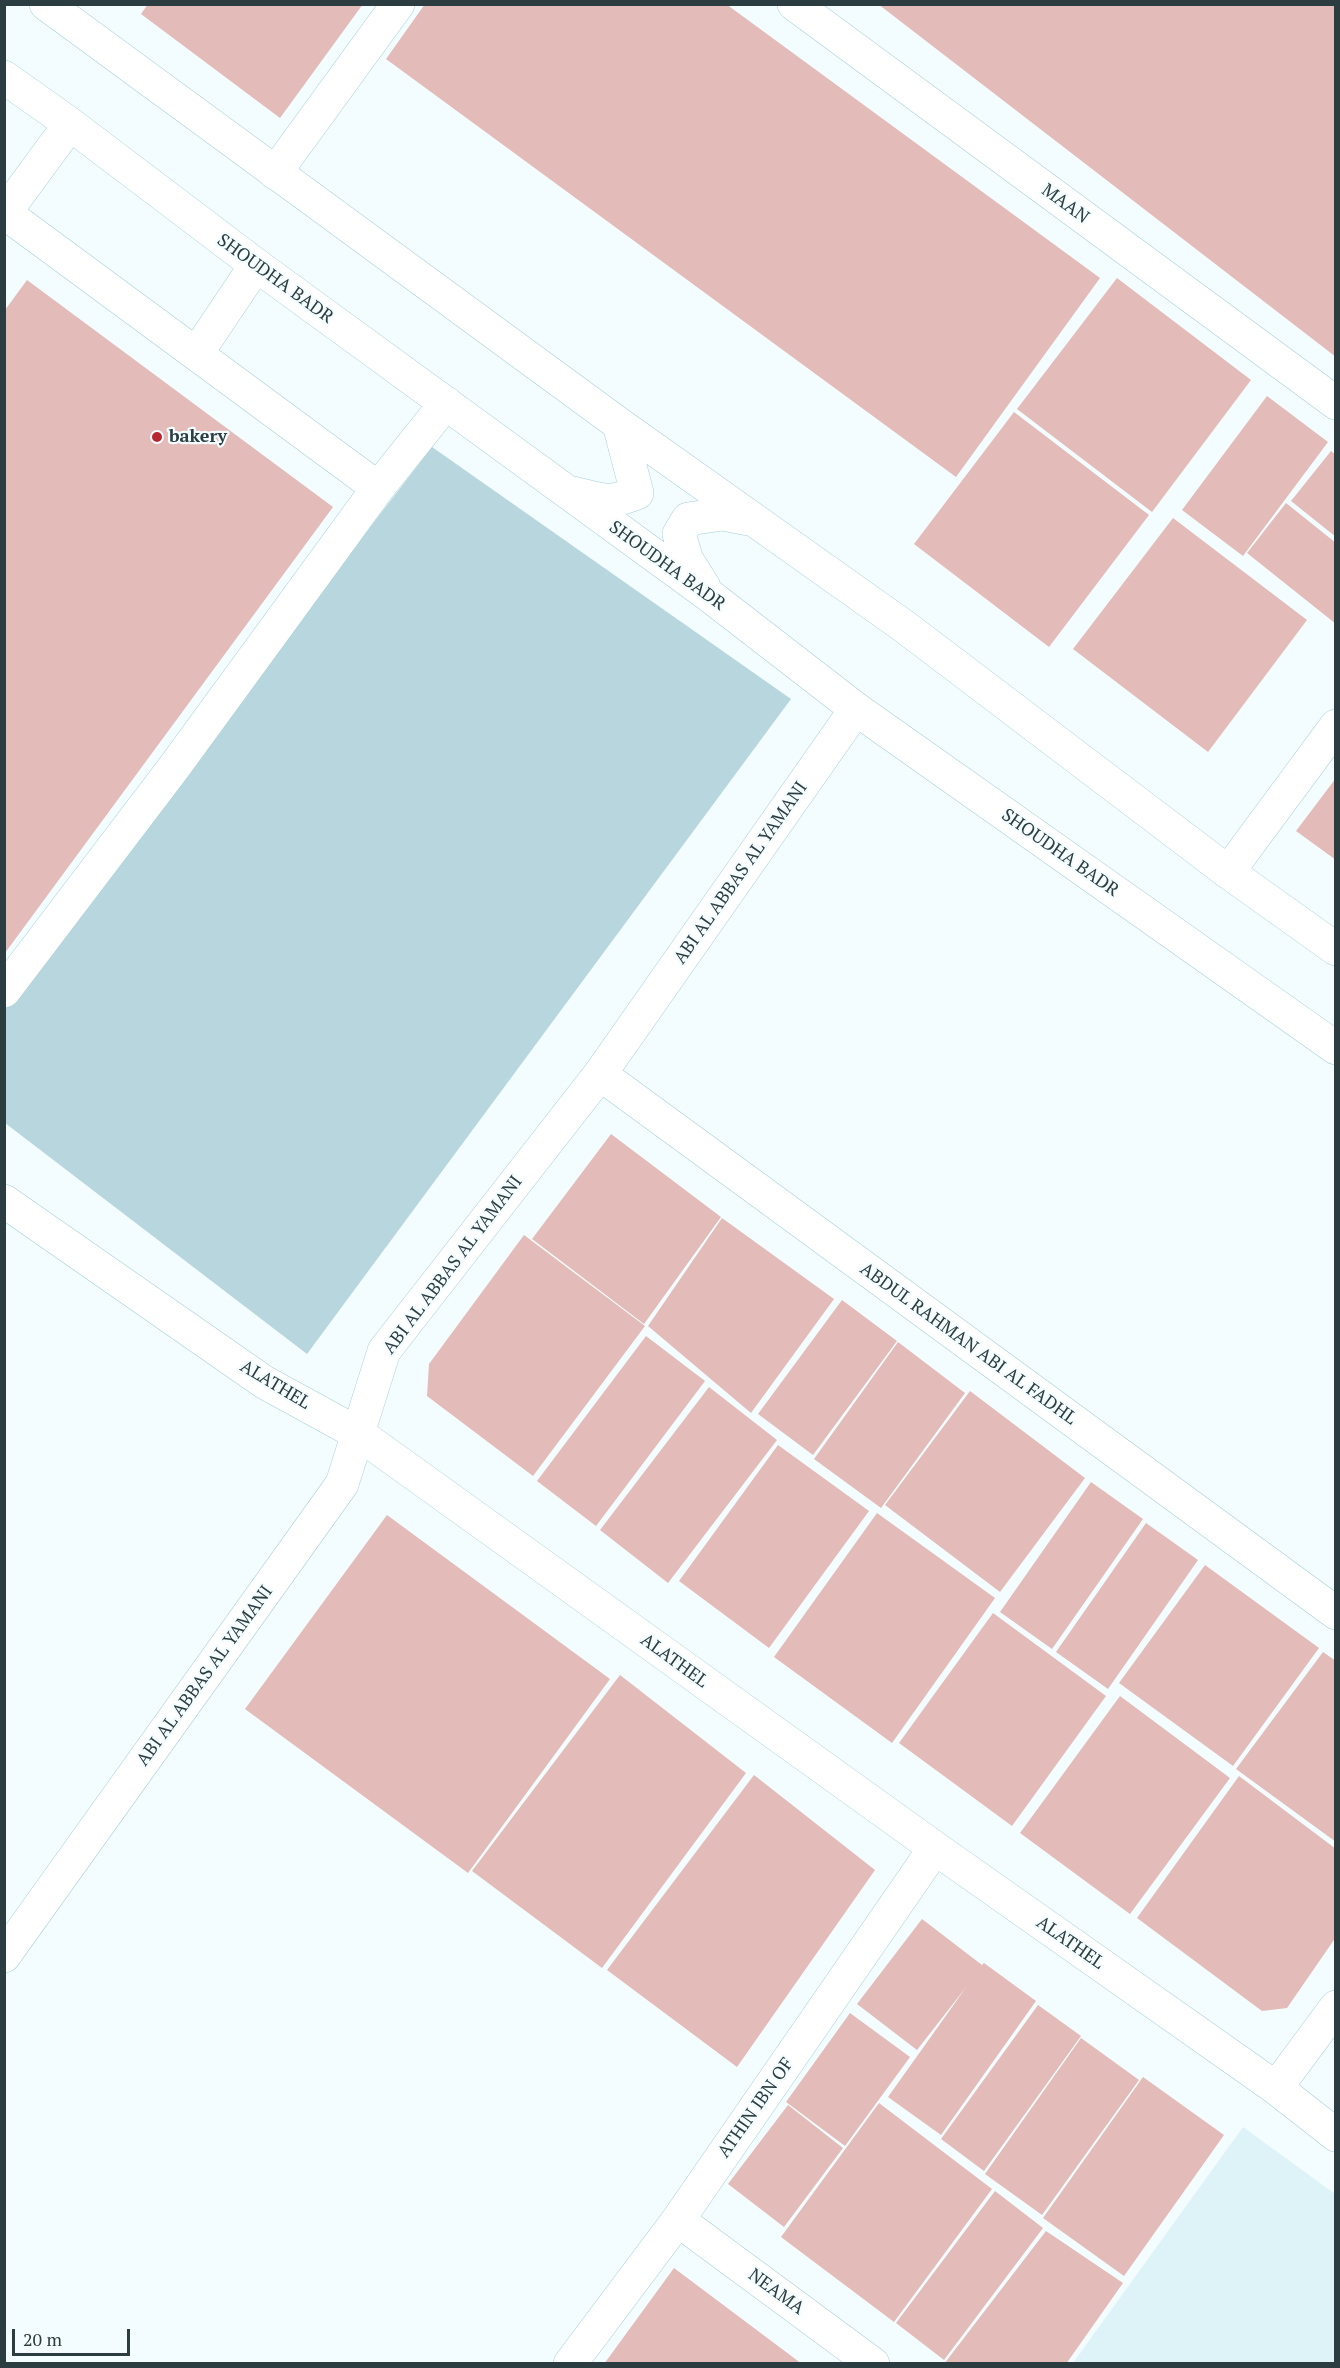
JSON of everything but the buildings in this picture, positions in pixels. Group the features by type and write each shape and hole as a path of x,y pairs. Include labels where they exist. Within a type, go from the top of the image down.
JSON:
{"street":[{"path":"46,4 619,424 905,627 1228,872 1335,949"},
{"path":"275,173 398,4"},
{"name":"MAAN","path":"794,4 1335,403"},
{"name":"SHOUDHA BADR","path":"4,77 256,265 710,596 856,709 1335,1048"},
{"path":"70,124 5,213 378,488"},
{"path":"196,353 256,265"},
{"path":"4,991 182,756 378,488 446,403"},
{"path":"566,492 600,501 618,500 637,493 619,424"},
{"path":"710,596 687,560 679,534 688,519 723,514 756,520"},
{"name":"ABI AL ABBAS AL YAMANI","path":"4,1956 342,1484 384,1352 600,1074 856,709"},
{"path":"1228,872 1335,726"},
{"name":"ABDUL RAHMAN ABI AL FADHL","path":"600,1074 1335,1613"},
{"name":"ALATHEL","path":"4,1201 264,1382 358,1434 935,1848 1276,2088 1335,2134"},
{"name":"ATHIN IBN OF","path":"570,2364 678,2220 935,1848"},
{"path":"1276,2088 1335,2007"},
{"name":"NEAMA","path":"678,2220 873,2364"}],"shaded area":[{"path":"432,447 791,699 307,1354 5,1123 4,1001"},
{"path":"1243,2127 1335,2194 1335,2363 1073,2363"}],"place":[{"name":"bakery","path":"157,437"}]}
